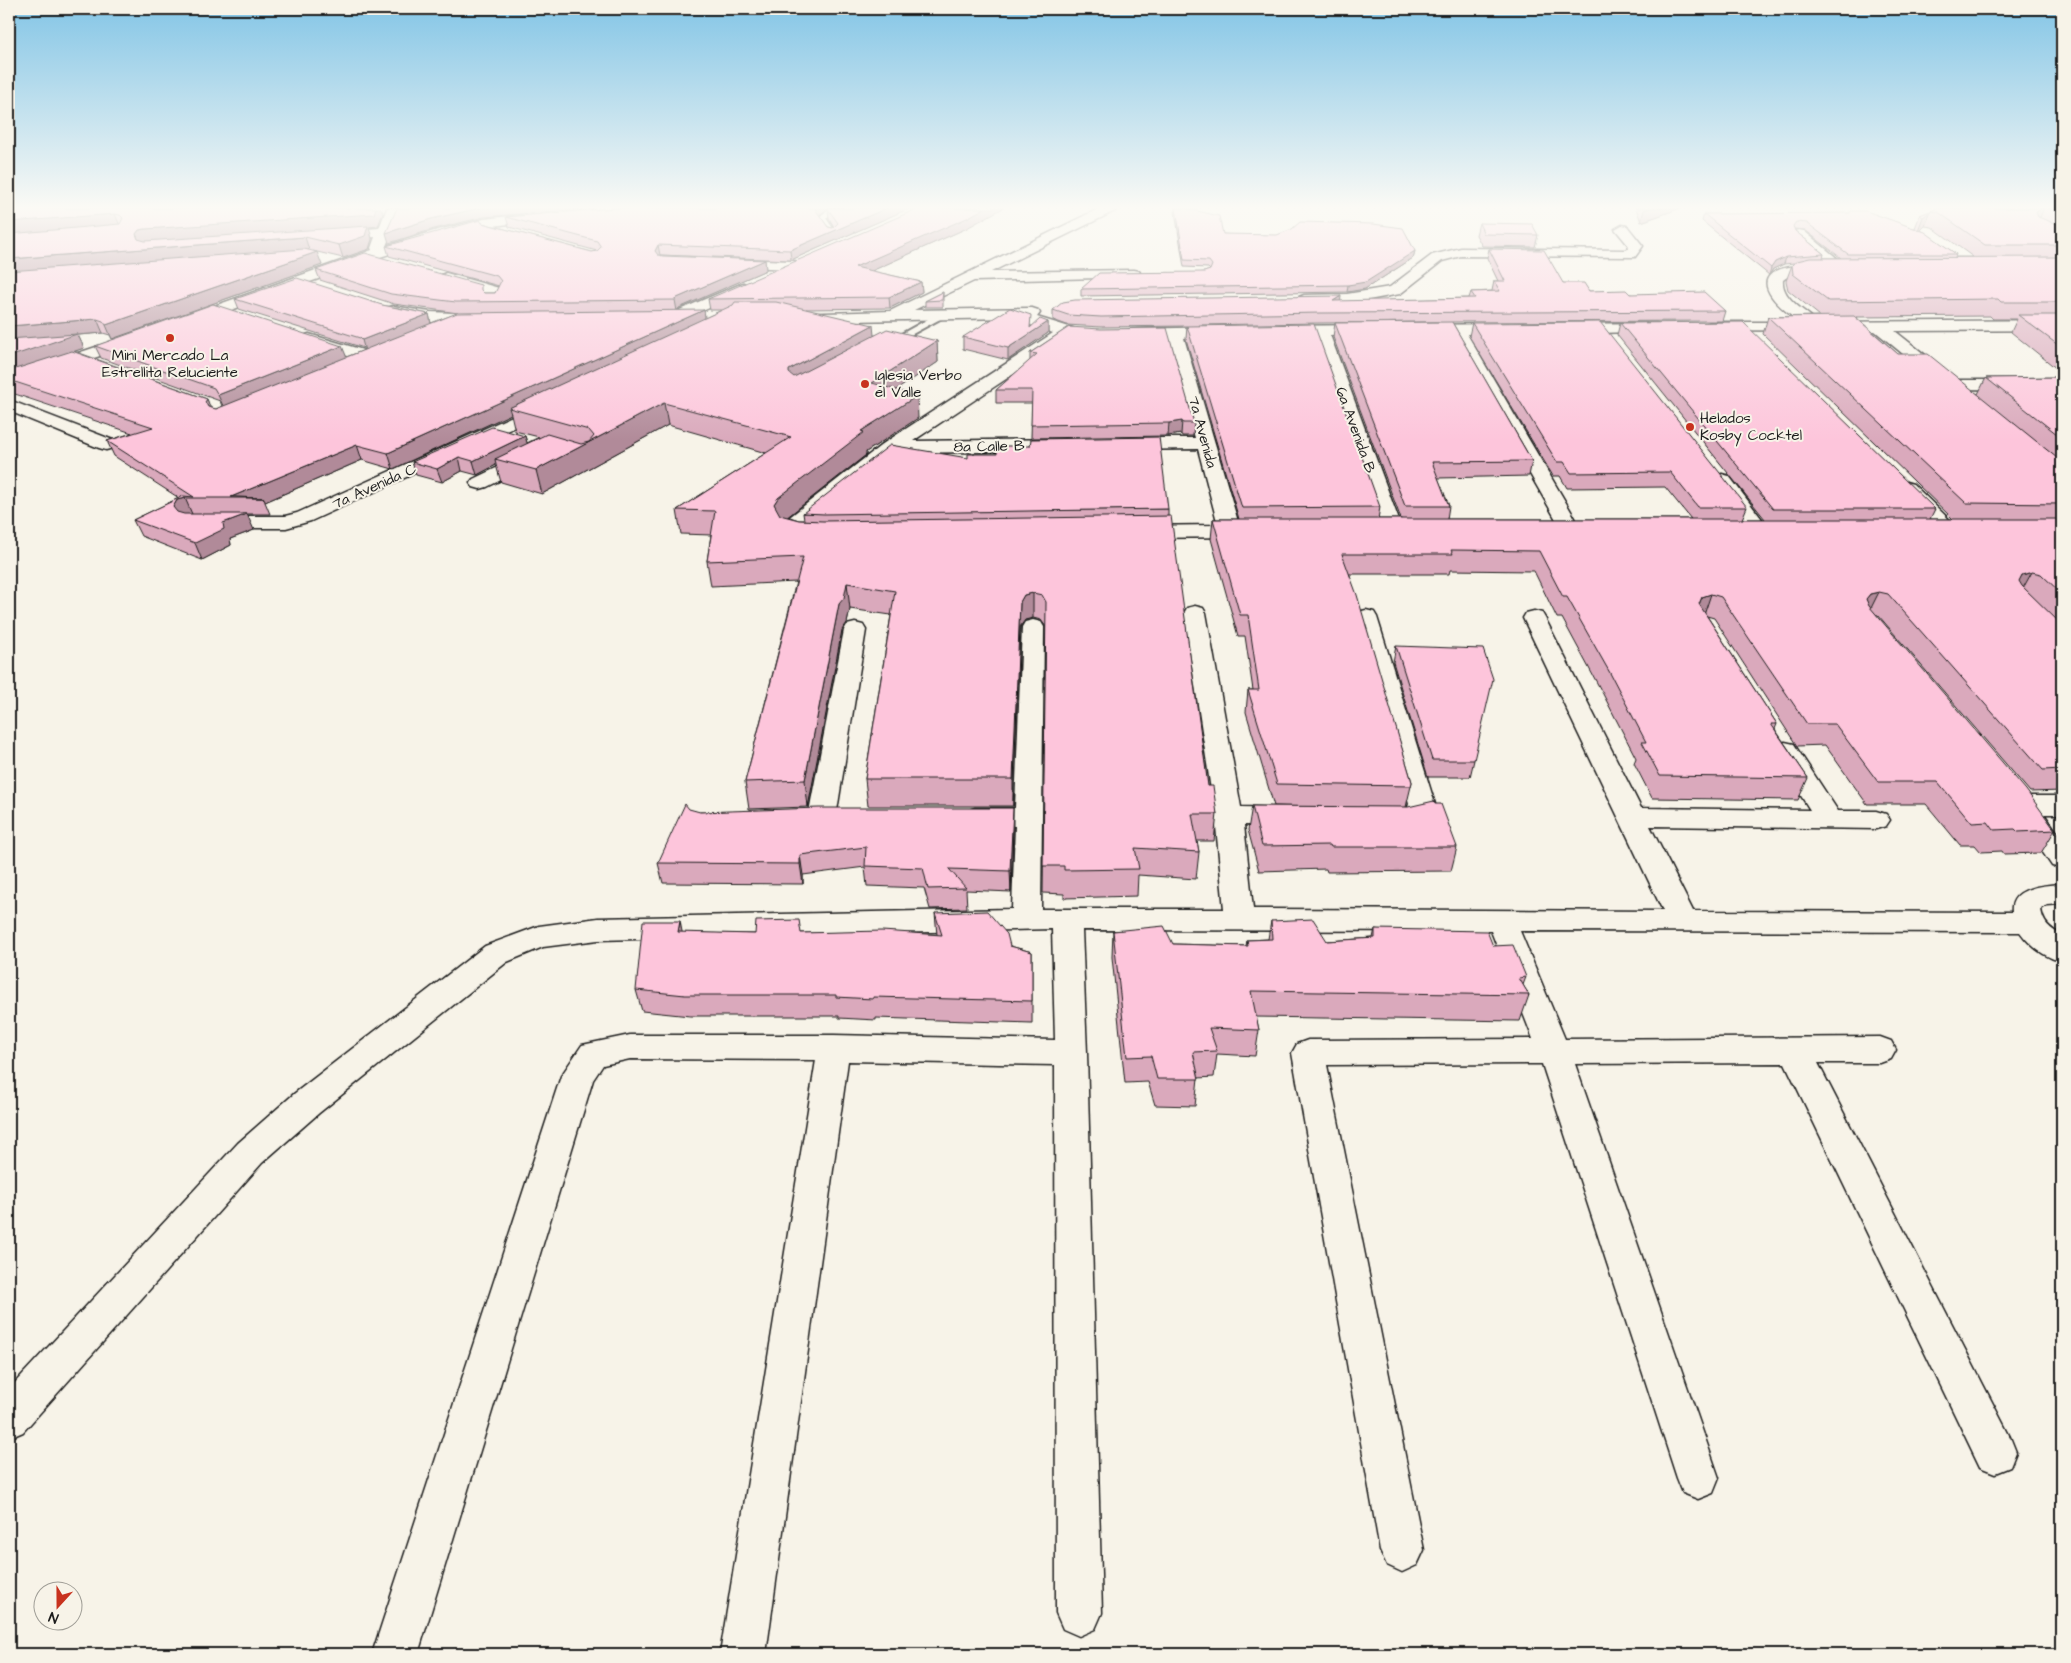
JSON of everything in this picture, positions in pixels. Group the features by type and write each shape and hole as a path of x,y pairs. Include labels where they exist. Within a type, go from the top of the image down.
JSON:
{"street":[{"path":"177,324 289,286"},
{"path":"315,286 328,290"},
{"path":"474,286 494,291 492,299"},
{"path":"676,317 747,286"},
{"path":"890,316 952,286"},
{"path":"1294,300 1347,299 1395,290 1401,286"},
{"path":"1775,286 1779,296 1813,326"},
{"path":"382,307 430,317 459,320 499,319"},
{"path":"220,310 242,316"},
{"path":"785,317 1015,314 1058,317 1090,330"},
{"path":"1015,314 1058,317"},
{"path":"826,537 802,536 791,533 790,526 1058,317"},
{"path":"656,318 711,318"},
{"path":"425,333 459,320"},
{"path":"1696,327 2062,324"},
{"path":"1878,326 1974,404"},
{"path":"1744,327 1764,347"},
{"path":"1601,328 1614,344"},
{"path":"1553,329 1668,328"},
{"path":"1407,330 1524,329"},
{"name":"6a Avenida B","path":"1320,330 1393,530"},
{"path":"1262,331 1388,330"},
{"path":"1456,330 1572,530"},
{"path":"1120,334 1243,332"},
{"path":"9,382 100,340 125,342 151,333"},
{"name":"7a Avenida","path":"1176,333 1230,531"},
{"path":"294,334 359,358"},
{"path":"80,350 101,366"},
{"path":"1951,385 2062,385"},
{"name":"7a Avenida C","path":"201,522 272,523 295,520 420,466 562,399"},
{"path":"9,405 106,444"},
{"path":"480,483 549,449 492,431"},
{"path":"1108,444 1207,443"},
{"name":"8a Calle B","path":"891,447 1088,444"},
{"path":"1712,468 1771,531 1732,530"},
{"path":"1896,477 1960,532 1921,532"},
{"path":"1121,533 1268,531"},
{"path":"1195,613 1230,816 1240,920"},
{"path":"1366,617 1422,804 1418,816 1403,820 1374,819"},
{"path":"1534,618 1683,921"},
{"path":"1026,919 1033,627"},
{"path":"822,817 855,630"},
{"path":"1773,730 1830,820"},
{"path":"2062,805 2017,797 2062,859"},
{"path":"1230,816 1307,818"},
{"path":"1631,817 1876,820"},
{"path":"793,818 852,818"},
{"path":"950,818 1028,818"},
{"path":"2062,894 2040,895 2026,905 2028,922 2038,935 2062,951"},
{"path":"9,1418 250,1153 306,1103 496,954 539,938 598,929 1026,919 2028,922"},
{"path":"1067,919 1080,1613"},
{"path":"1501,920 1555,1052 1698,1478"},
{"path":"395,1654 578,1076 593,1054 630,1048 834,1048 1071,1053"},
{"path":"743,1654 834,1048"},
{"path":"1795,1050 1995,1452"},
{"path":"1402,1550 1308,1053 1880,1050"}],"lane":[{"path":"881,348 939,316"}],"building":[{"path":"9,286 220,286 106,325 103,321 97,319 9,326"},
{"path":"275,286 321,286 382,305 429,314 362,340 235,299"},
{"path":"365,286 481,286 481,290 484,293 495,293 499,286 706,286 675,300 456,302 391,294"},
{"path":"739,286 913,286 889,297 708,299"},
{"path":"1085,286 1308,286 1081,289"},
{"path":"1497,286 1586,286 1589,291 1626,290 1630,294 1704,292 1725,311 1321,313 1101,317 1068,315 1053,310 1063,302 1075,300 1341,296 1333,301 1475,298 1471,292 1500,291"},
{"path":"1808,286 2062,286 2062,302 2001,302 1998,299 1828,301"},
{"path":"943,292 942,300 925,301"},
{"path":"735,302 776,302 873,325 789,370 789,373 794,377 887,329 937,341 872,383 917,396 861,431 864,432 778,498 774,504 780,515 799,520 823,521 1171,516 1208,786 1213,786 1217,814 1192,814 1199,852 1135,848 1139,869 1064,870 1064,866 1043,866 1046,602 1042,595 1033,593 1024,595 1020,602 1013,779 865,779 895,591 847,583 844,598 839,604 805,780 745,782 803,557 707,561 715,511 677,510 791,437 664,403 536,470 495,459 547,434 581,444 589,442 594,436 589,430 509,408 733,305"},
{"path":"213,304 342,346 218,395 214,388 95,346"},
{"path":"1010,308 1031,315 1030,328 1040,319 1048,322 1008,348 963,337"},
{"path":"704,310 388,453 357,445 231,497 264,498 185,498 177,500 173,507 177,512 184,514 247,514 223,523 224,529 195,543 133,520 183,496 194,497 107,441 153,427 9,380 9,371 72,351 207,399 205,402 208,407 216,409 457,313"},
{"path":"2018,315 2062,315 2062,348"},
{"path":"1854,316 1898,354 1928,354 2062,462 2062,504 1966,503 1768,317"},
{"path":"1452,322 1532,461 1432,462 1449,506 1405,506 1335,323"},
{"path":"1600,322 1747,507 1698,507 1670,472 1571,473 1564,462 1557,462 1472,323"},
{"path":"1743,322 1935,509 1773,509 1620,323"},
{"path":"1314,324 1380,507 1242,508 1187,326"},
{"path":"1069,327 1101,329 1167,328 1194,423 1183,423 1182,421 1169,423 1031,425 1032,390 996,390 1037,354 1030,353"},
{"path":"77,334 9,357 9,339"},
{"path":"2062,377 2062,438 1986,378"},
{"path":"492,427 525,436 473,461 459,457 437,469 412,462"},
{"path":"1159,437 1168,509 803,513 890,445 968,458 968,454 997,454 997,446 1030,446 1031,439"},
{"path":"1213,519 2062,519 2062,594 2041,574 2032,572 2022,575 2019,581 2062,625 2062,769 2043,770 1888,594 1879,592 1870,594 1866,599 1869,606 2026,790 2055,830 2018,832 2015,829 1994,830 1988,822 1972,823 1938,782 1878,782 1835,724 1807,724 1721,597 1711,594 1702,597 1699,604 1777,724 1771,724 1808,778 1660,776 1642,742 1646,742 1610,673 1567,597 1563,597 1539,551 1451,550 1453,554 1342,554 1357,595 1412,782 1411,786 1277,784 1248,690 1259,690 1248,615 1240,615"},
{"path":"1396,646 1483,649 1493,679 1474,760 1432,760"},
{"path":"1434,801 1435,804 1441,804 1457,847 1262,846 1252,806 1408,807"},
{"path":"685,804 689,809 700,812 819,808 1013,808 1010,871 949,869 966,888 928,889 923,868 865,866 866,847 800,855 800,864 658,863"},
{"path":"987,911 1007,934 1010,946 1032,952 1032,1001 873,997 873,999 836,997 836,995 685,995 636,990 643,921 680,921 678,932 755,934 756,921 799,920 801,933 882,931 942,935 935,913"},
{"path":"1313,919 1327,941 1375,938 1375,929 1487,931 1493,946 1513,945 1526,977 1519,978 1529,995 1251,991 1259,1030 1209,1028 1217,1051 1193,1052 1199,1079 1157,1079 1151,1056 1127,1057 1113,931 1164,926 1173,944 1248,946 1247,940 1272,939 1271,921"}],"place":[{"name":"Mini Mercado La Estrellita Reluciente","path":"170,338"},
{"name":"Iglesia Verbo el Valle","path":"865,384"},
{"name":"Helados Kosby Cocktel","path":"1690,427"}]}
